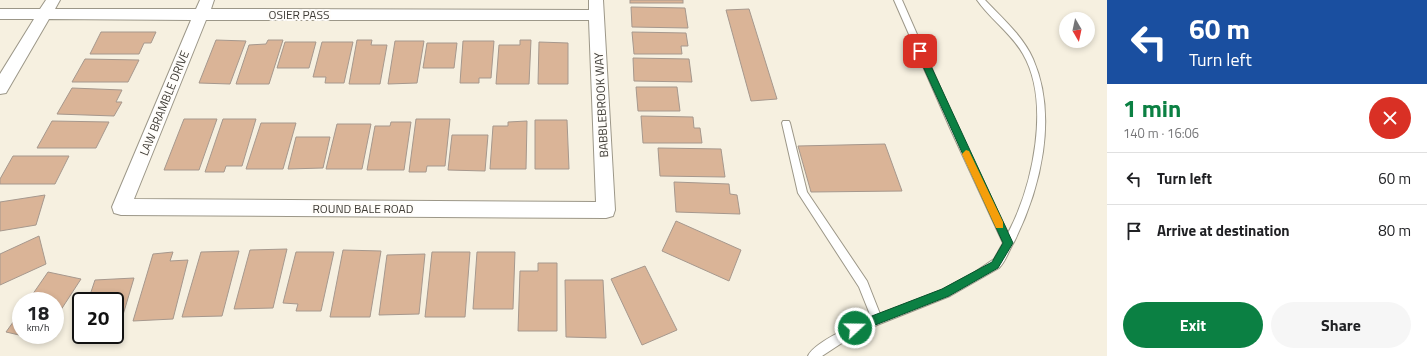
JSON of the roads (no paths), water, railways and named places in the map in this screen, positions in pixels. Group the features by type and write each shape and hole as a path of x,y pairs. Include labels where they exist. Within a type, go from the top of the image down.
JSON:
{"street":[{"path":"0,88 53,0"},
{"name":"OSIER PASS","path":"0,14 44,14 204,6 597,8"},
{"name":"LAW BRAMBLE DRIVE","path":"121,206 204,6"},
{"name":"BABBLEBROOK WAY","path":"597,8 606,210"},
{"name":"ROUND BALE ROAD","path":"121,206 606,210"}],"lane":[{"path":"898,0 954,128 1008,243"},
{"path":"813,356 827,344 855,328 945,293 995,265 1008,243 1028,200 1039,147 1042,97 1030,58 981,0"},
{"path":"786,123 803,193 863,284 877,320"}]}
